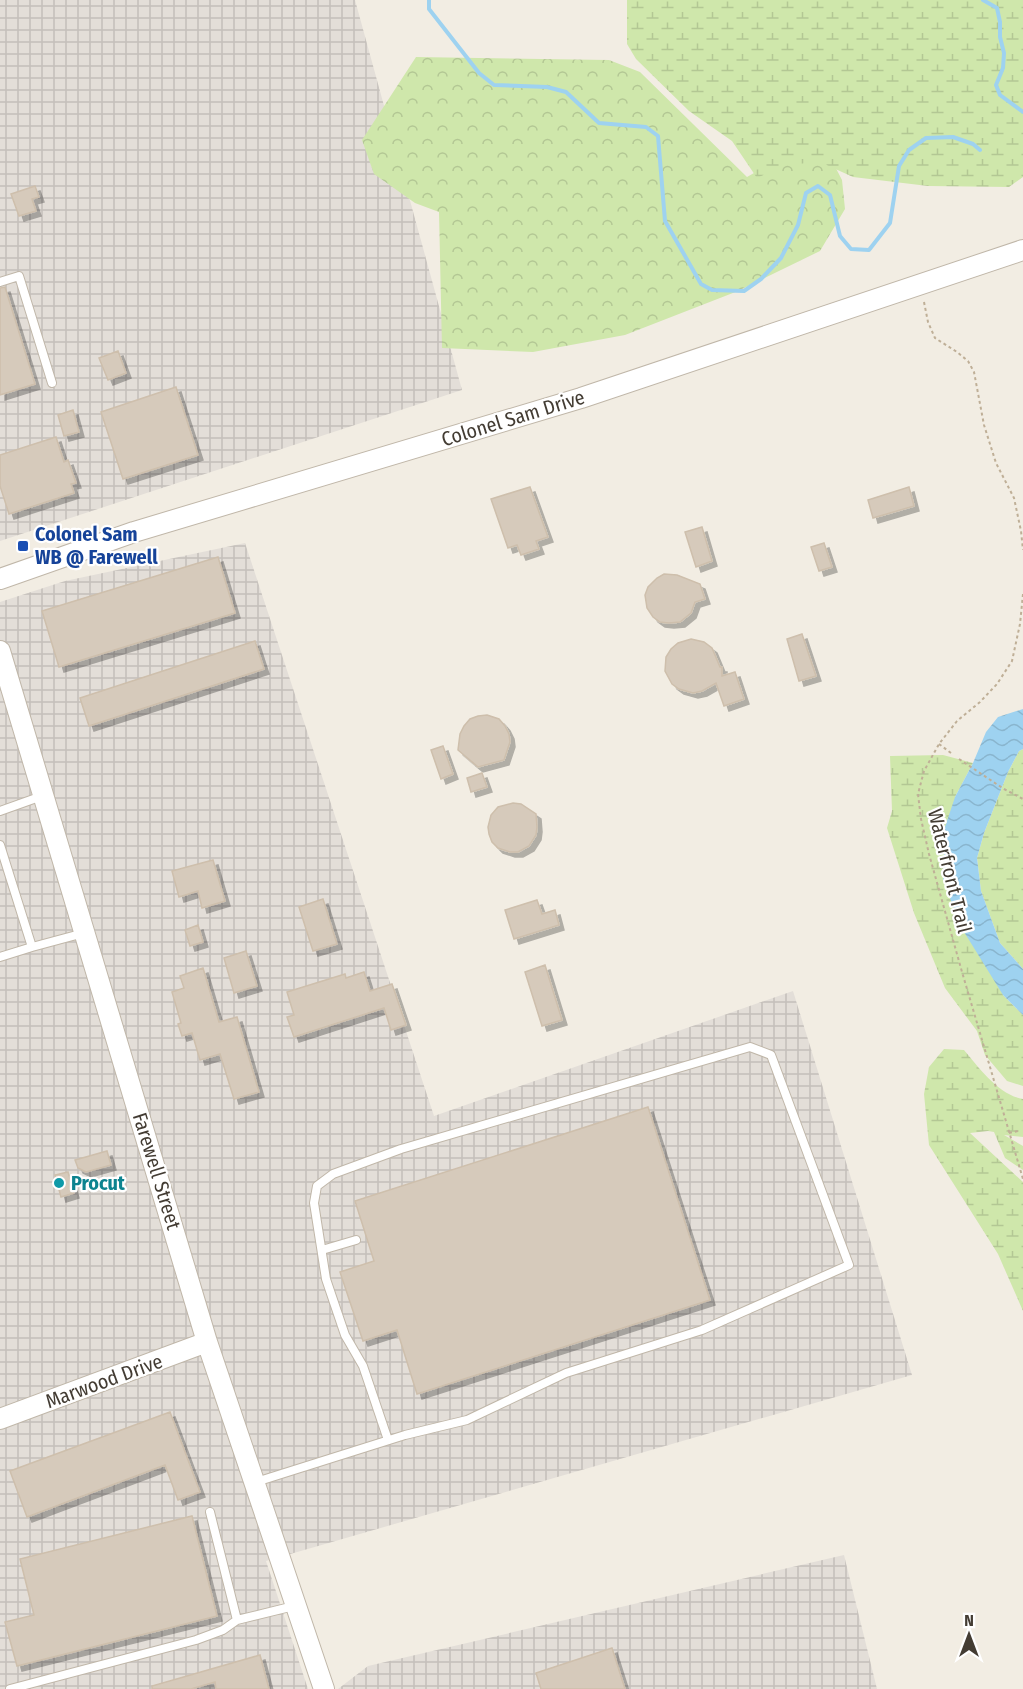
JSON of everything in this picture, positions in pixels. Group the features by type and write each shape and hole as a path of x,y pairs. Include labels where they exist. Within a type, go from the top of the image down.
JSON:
{"street":[{"name":"Colonel Sam Drive","path":"0,579 134,532 581,398 1023,250"},
{"name":"Farewell Street","path":"0,651 207,1342 324,1689"},
{"name":"Marwood Drive","path":"0,1419 207,1342"}],"lane":[{"path":"0,282 19,276 52,383"},
{"path":"0,811 43,796"},
{"path":"0,845 32,947"},
{"path":"0,957 84,933"},
{"path":"254,1483 388,1440 467,1420 566,1373 702,1330 849,1265 771,1055 750,1047 400,1149 333,1174 317,1186 314,1203 326,1279 345,1335 363,1366 388,1440"},
{"path":"322,1250 356,1239"},
{"path":"210,1512 237,1620"},
{"path":"10,1689 195,1640 223,1630 237,1620 296,1605"}],"path":[{"path":"923,297 928,322 935,338 957,352 968,362 974,372 984,425 993,454 1014,498 1023,550"},
{"name":"Waterfront Trail","path":"1023,594 1020,624 1012,662 997,684 957,721 939,744 924,771 918,794 921,819 962,972 1023,1179"},
{"path":"939,744 951,753"},
{"path":"959,759 1023,799"},
{"path":"1010,1133 1018,1131"}],"shaded area":[{"path":"0,0 355,0 462,390 0,541"},
{"path":"245,543 434,1116 793,991 912,1375 266,1561 308,1689 0,1689 0,602 65,581"},
{"path":"844,1555 877,1689 338,1689 368,1666"}],"green space":[{"path":"627,0 1023,0 1023,177 1009,187 928,186 853,177 820,162 785,165 757,178 732,141 689,111 636,59 627,44"},
{"path":"416,57 609,60 640,72 747,177 798,148 826,149 842,180 845,209 820,251 738,291 625,335 533,352 442,348 439,212 415,203 374,174 362,140"},
{"path":"1023,749 1023,969 1000,943 981,891 977,858 984,833 1008,772 1019,751"},
{"path":"943,755 973,763 955,797 1003,995 1023,1015 1023,1086 1007,1081 985,1055 977,1031 945,988 914,913 887,828 892,811 890,756"},
{"path":"944,1049 964,1050 998,1086 1023,1099 1023,1137 1004,1135 1023,1146 1023,1170 1005,1158 994,1132 970,1133 1023,1182 1023,1311 998,1254 929,1145 924,1094 929,1067"}],"water":[{"path":"1023,709 1023,749 1019,751 1008,772 984,833 977,858 981,891 1000,943 1023,969 1023,1015 1003,995 961,927 943,880 945,827 955,797 986,732 998,717"}],"building":[{"path":"35,186 39,197 32,199 36,211 19,216 11,194"},
{"path":"5,287 35,384 0,395 0,288"},
{"path":"118,351 126,373 108,380 99,358"},
{"path":"176,387 198,455 123,479 101,412"},
{"path":"73,410 79,432 64,436 58,415"},
{"path":"56,437 64,462 68,460 76,483 71,484 74,493 9,514 0,486 0,455"},
{"path":"530,487 548,537 536,541 539,549 521,555 517,545 508,548 491,499"},
{"path":"909,487 914,506 873,518 868,500"},
{"path":"702,527 712,561 696,567 685,532"},
{"path":"824,543 832,567 819,571 811,547"},
{"path":"218,557 235,613 59,667 42,611"},
{"path":"664,574 677,575 700,584 705,599 695,602 691,613 680,622 660,622 647,608 645,595 648,587"},
{"path":"802,634 816,676 799,681 787,639"},
{"path":"691,639 704,642 712,648 722,667 722,676 735,672 744,699 724,706 716,683 693,693 679,689 672,684 665,671 666,657 678,643"},
{"path":"255,641 264,669 89,726 80,698"},
{"path":"487,715 499,719 505,726 510,742 504,760 478,767 458,750 460,734 470,719"},
{"path":"443,746 453,774 441,779 431,750"},
{"path":"482,773 487,787 471,792 467,778"},
{"path":"513,803 521,804 536,814 536,835 529,846 518,852 498,848 492,842 488,827 491,815 498,807"},
{"path":"213,860 225,901 202,908 198,891 179,897 172,871"},
{"path":"323,899 337,944 313,951 299,907"},
{"path":"537,900 542,914 555,910 559,925 514,939 505,910"},
{"path":"198,925 203,942 190,946 185,930"},
{"path":"246,951 257,986 234,993 224,958"},
{"path":"545,965 562,1020 542,1026 525,972"},
{"path":"203,968 219,1022 237,1017 259,1092 234,1099 220,1054 200,1060 192,1033 182,1036 178,1024 181,1023 172,992 184,988 180,976"},
{"path":"364,972 370,991 392,984 406,1025 391,1030 384,1008 294,1037 287,1017 294,1015 287,992 345,974 346,978"},
{"path":"648,1107 710,1300 417,1394 397,1330 363,1341 340,1272 374,1261 355,1201"},
{"path":"107,1151 111,1165 86,1172 78,1168 75,1160"},
{"name":"Procut","path":"68,1172 74,1193 61,1197 55,1175"},
{"path":"170,1412 200,1492 178,1500 165,1465 27,1517 10,1471"},
{"path":"192,1516 217,1616 17,1666 5,1622 34,1615 20,1559"},
{"path":"612,1648 625,1689 541,1689 536,1673"},
{"path":"260,1655 269,1689 216,1689 215,1682 191,1689 152,1689 152,1686"}],"waterway":[{"path":"429,0 429,9 479,73 494,85 547,87 566,92 599,123 646,127 658,136 665,221 701,284 712,290 744,291 761,279 781,258 798,225 806,193 818,186 830,195 840,236 851,249 869,250 890,223 899,166 909,150 926,138 953,137 973,144 980,150"},
{"path":"983,0 997,8 1000,22 1000,37 1004,53 1003,68 996,85 1000,95 1023,112"}],"place":[{"name":"Colonel Sam WB @ Farewell","path":"23,546"},
{"name":"Procut","path":"59,1183"}]}
